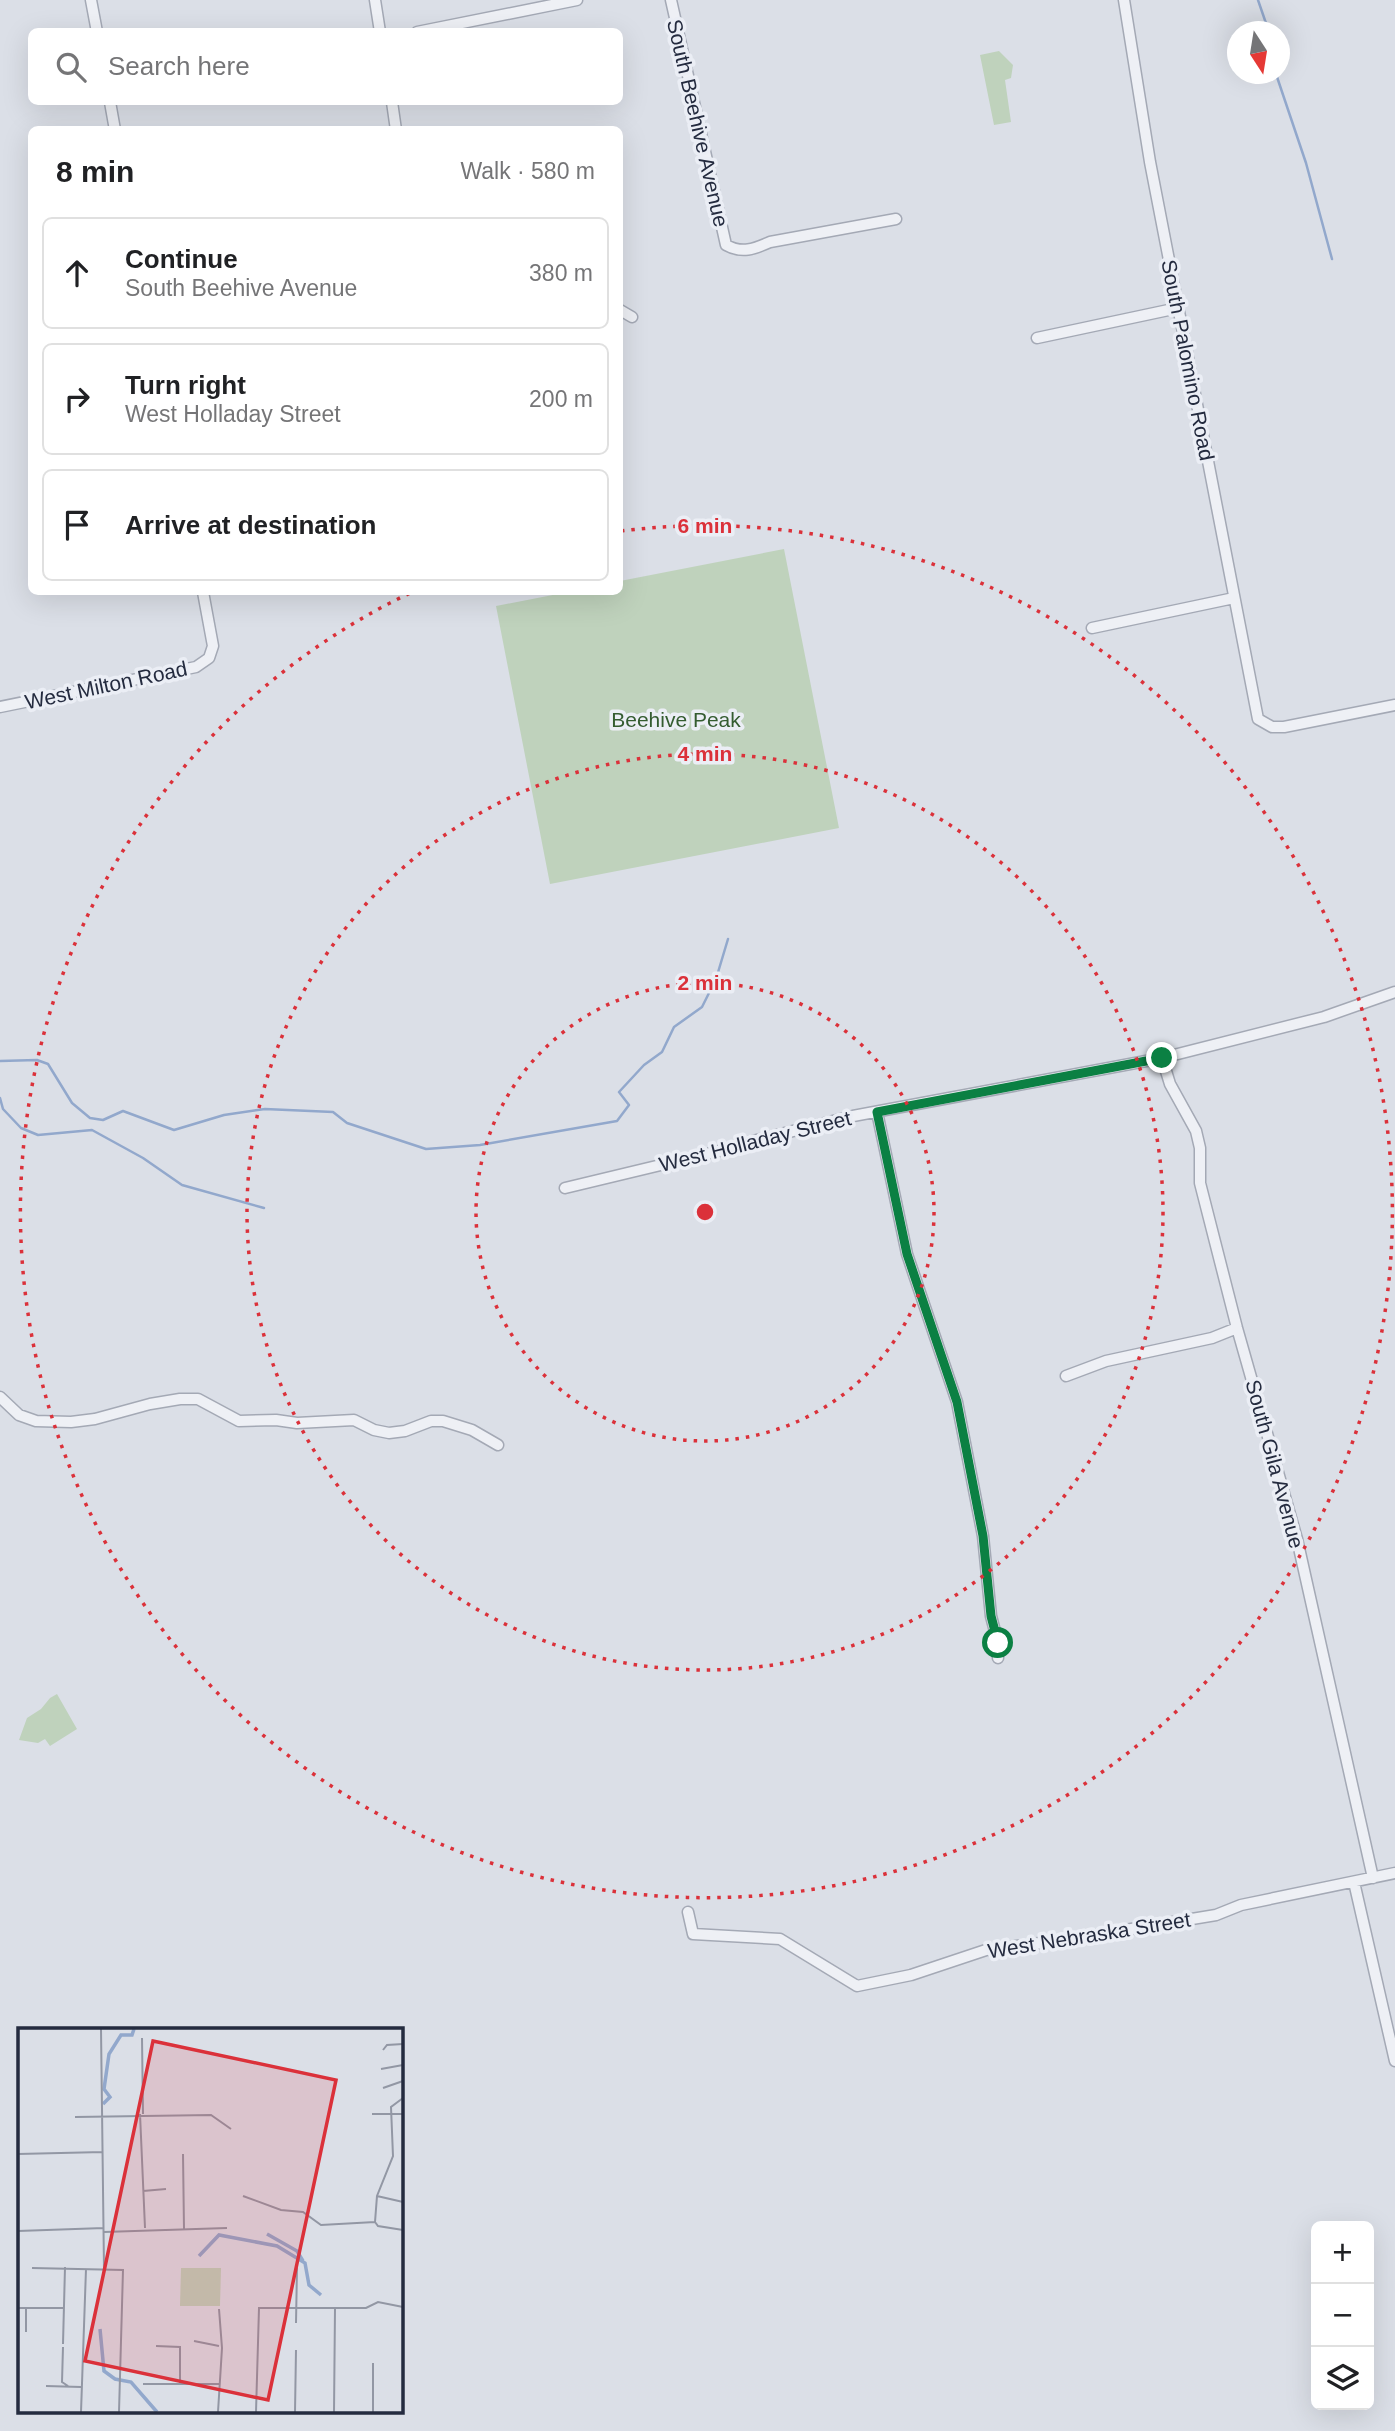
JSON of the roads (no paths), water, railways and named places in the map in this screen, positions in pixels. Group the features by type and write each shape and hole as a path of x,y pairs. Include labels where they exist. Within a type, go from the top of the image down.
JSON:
{"street":[{"path":"91,0 96,28"},
{"path":"375,0 379,28"},
{"path":"437,28 577,0"},
{"name":"South Beehive Avenue","path":"671,0 726,245 737,251 752,249 770,242 896,219"},
{"name":"South Palomino Road","path":"1124,0 1150,162 1258,719 1272,727 1284,727 1395,705"},
{"path":"111,105 115,126"},
{"path":"392,105 395,126"},
{"path":"1037,338 1178,309"},
{"path":"623,312 632,317"},
{"name":"West Milton Road","path":"0,707 196,667 209,658 213,646 204,595"},
{"path":"1092,628 1234,598"},
{"name":"West Holladay Street","path":"565,1188 853,1116 1162,1058 1324,1017 1395,992"},
{"name":"South Gila Avenue","path":"1162,1058 1170,1084 1196,1131 1200,1148 1200,1184 1237,1328 1297,1539 1373,1878"},
{"path":"877,1112 907,1254 957,1402 983,1536 998,1658"},
{"path":"1066,1376 1106,1361 1212,1338 1237,1328"},
{"path":"0,1397 19,1415 36,1421 71,1422 95,1419 150,1404 198,1399 239,1421 276,1420 297,1423 354,1420 374,1430 389,1433 405,1431 430,1421 443,1421 471,1430 498,1445"},
{"name":"West Nebraska Street","path":"688,1912 693,1934 780,1939 857,1986 911,1975 986,1950 1216,1915 1241,1905 1395,1873"},
{"path":"1354,1882 1395,2061"}],"waterway":[{"path":"1258,0 1265,21"},
{"path":"1279,84 1306,163 1332,259"},
{"path":"0,1061 37,1060 48,1064 72,1103 90,1118 103,1120 123,1111 174,1130 224,1115 265,1109 333,1112 347,1123 426,1149 480,1145 617,1121 629,1105 619,1092 644,1065 662,1052 674,1027 702,1007 716,979 728,939"},
{"path":"0,1098 3,1109 21,1128 38,1135 92,1130 143,1158 182,1185 264,1208"}],"park label":[{"name":"Beehive Peak","path":"676,719"}]}
